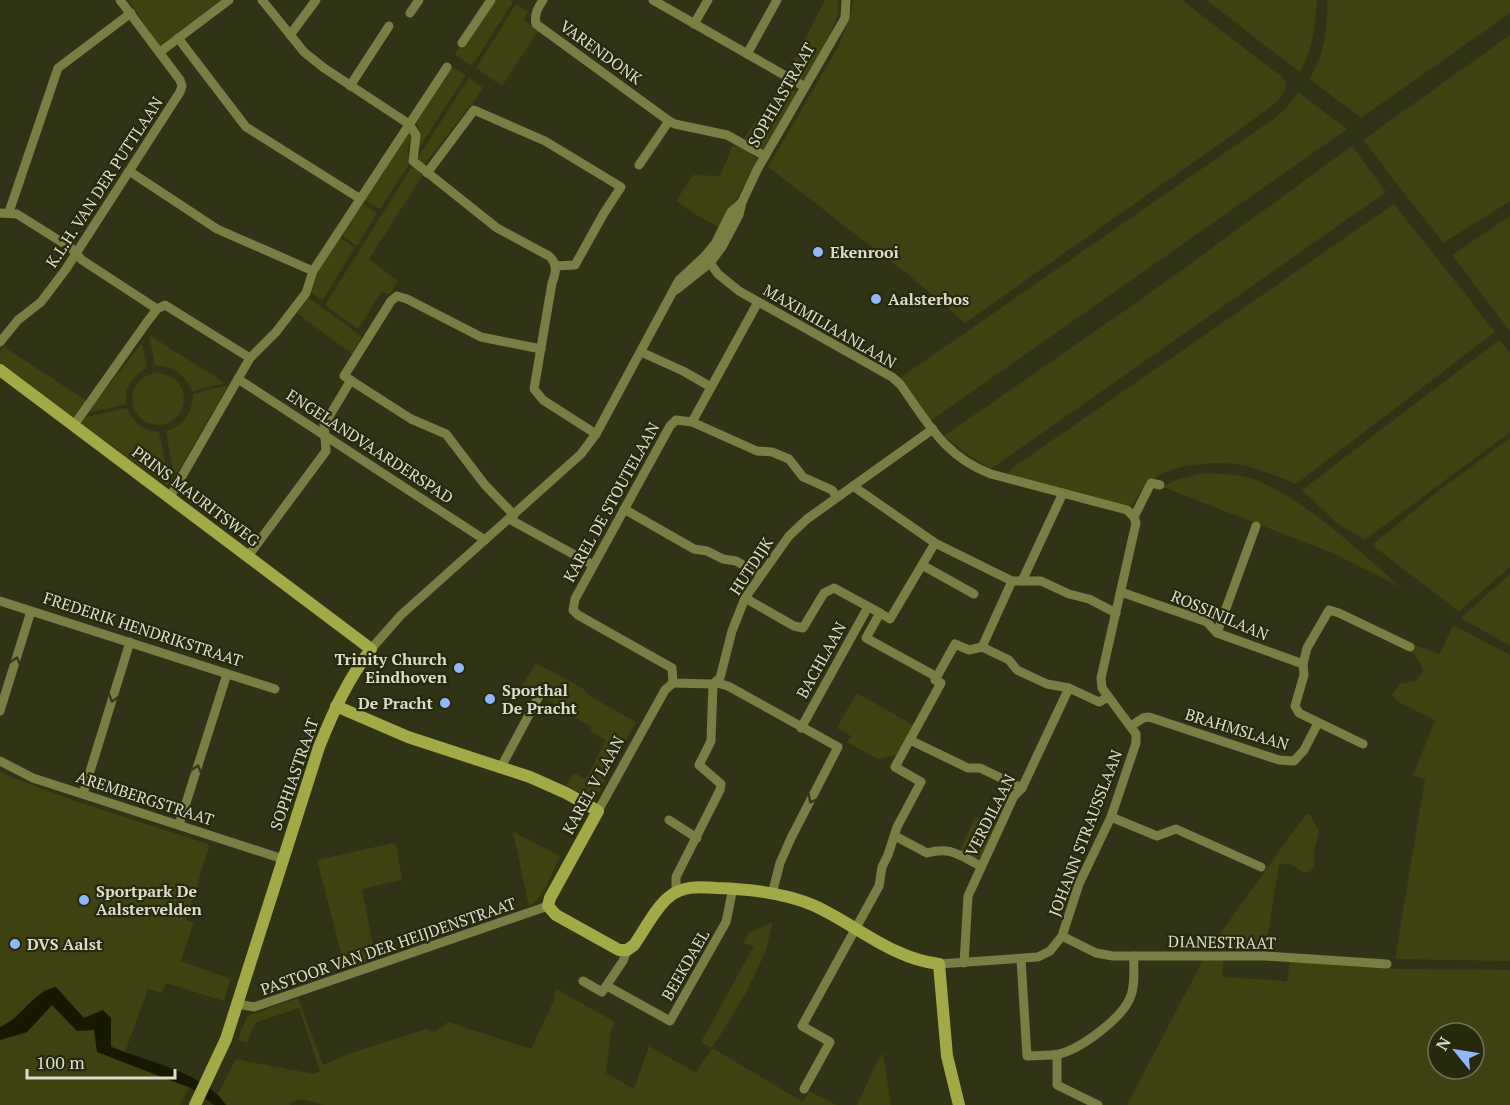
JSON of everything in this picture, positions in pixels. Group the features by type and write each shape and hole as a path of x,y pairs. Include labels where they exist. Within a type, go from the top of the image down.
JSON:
{"street":[{"name":"K.L.H. VAN DER PUTTLAAN","path":"0,342 18,321 40,302 76,254 180,92 182,86 160,52 120,0"},
{"path":"160,52 229,0"},
{"path":"262,0 304,52 350,86 409,124 416,135 413,161 497,228 549,256 554,261 534,389 538,395 596,434"},
{"path":"290,35 316,0"},
{"path":"410,13 419,0"},
{"path":"462,43 491,0"},
{"name":"VARENDONK","path":"543,0 536,11 536,24 669,121 733,137 765,156"},
{"path":"653,0 805,87"},
{"path":"694,24 708,0"},
{"path":"747,54 777,0"},
{"name":"SOPHIASTRAAT","path":"198,1100 209,1080 238,1004 319,747 352,675 401,615 570,465 596,434 675,290 722,247 737,219 741,202 765,156 845,18 846,2"},
{"path":"131,13 58,68 4,213 17,214 157,309"},
{"path":"350,86 389,26"},
{"path":"178,38 246,127 359,198"},
{"path":"170,497 250,358 276,332 306,293 313,271 447,67"},
{"path":"427,173 474,110 545,141 621,188 575,265 555,266"},
{"path":"639,165 669,121"},
{"path":"129,171 217,229 313,271"},
{"name":"MAXIMILIAANLAAN","path":"708,259 718,274 734,287 892,377 900,384 933,429"},
{"path":"249,555 326,451 324,425 347,378 391,301 397,296 482,337 541,349"},
{"path":"758,302 692,422 758,451 772,452 789,459 803,477 832,490 837,497"},
{"path":"74,425 157,309 165,305 250,358"},
{"path":"641,352 711,387"},
{"name":"PRINS MAURITSWEG","path":"0,370 249,555 371,649"},
{"path":"347,378 411,419 446,434 511,517 593,565"},
{"name":"ENGELANDVAARDERSPAD","path":"238,379 485,540"},
{"name":"KAREL DE STOUTELAAN","path":"673,683 672,668 573,610 575,598 670,426 676,420 692,422"},
{"path":"933,429 959,458 973,468 1127,510 1134,517 1136,523 1101,678 1102,688 1131,726"},
{"name":"HUTDIJK","path":"676,892 676,877 720,790 721,784 699,765 711,741 715,683 720,678 732,631 745,598 789,536 807,519 933,429"},
{"path":"1134,517 1151,483 1160,485"},
{"path":"853,486 935,543 1017,581 1041,581 1070,594 1089,599 1116,613"},
{"path":"982,647 1063,493"},
{"path":"624,509 694,549 736,561 761,575"},
{"path":"1217,633 1256,526"},
{"path":"745,598 794,626 803,628 824,593 834,588 890,619 935,543"},
{"path":"922,566 974,594"},
{"name":"ROSSINILAAN","path":"1121,592 1208,622 1217,633 1303,664"},
{"name":"FREDERIK HENDRIKSTRAAT","path":"0,601 275,689"},
{"name":"BACHLAAN","path":"801,728 868,607"},
{"path":"1303,664 1307,648 1329,610 1410,647"},
{"path":"0,711 31,611"},
{"path":"880,613 866,638 937,677"},
{"path":"83,794 130,642"},
{"path":"804,1089 830,1042 802,1026 879,886 882,867 897,827 921,782 895,766 941,683 935,680 955,644 969,651 982,647 1009,660 1017,670 1047,684 1069,688 1099,702 1108,697"},
{"name":"BRAHMSLAAN","path":"1303,664 1304,675 1295,706 1299,712 1363,744"},
{"path":"179,825 227,674"},
{"path":"673,683 715,683 728,686 838,747 791,838 780,863 772,894"},
{"name":"KAREL V LAAN","path":"548,906 550,898 665,690 673,683"},
{"name":"VERDILAAN","path":"964,963 968,896 1014,796 1022,788 1069,688"},
{"path":"501,767 540,696"},
{"path":"336,706 408,737 549,785 598,811"},
{"name":"BRAHMSLAAN","path":"1131,726 1149,717 1279,760 1294,761 1304,750 1318,723"},
{"name":"JOHANN STRAUSSLAAN","path":"939,964 1021,959 1038,957 1050,951 1062,936 1079,884 1111,818 1136,743 1136,734 1131,726"},
{"path":"910,740 968,768 980,768 1022,788"},
{"name":"AREMBERGSTRAAT","path":"0,761 33,778 283,859"},
{"path":"1111,818 1157,836 1176,830 1261,867"},
{"path":"669,819 697,838"},
{"path":"895,836 927,853 941,849 950,851 981,866"},
{"path":"607,986 623,961 627,950 634,945 667,898 676,892 689,887 734,888 793,898 815,906 909,958 939,964 947,1056 959,1105"},
{"name":"BEEKDAEL","path":"584,981 603,992 607,986 670,1021 726,922 734,888"},
{"path":"548,906 556,915 579,928 619,950 627,950"},
{"name":"PASTOOR VAN DER HEIJDENSTRAAT","path":"238,1004 254,1007 548,906"},
{"name":"DIANESTRAAT","path":"1062,936 1096,953 1134,956 1264,956 1387,964"},
{"path":"1021,959 1027,1056 1057,1055 1066,1052 1102,1030 1124,1009 1131,996 1134,956"},
{"path":"1057,1055 1057,1085 1098,1105"}],"green space":[{"path":"129,0 221,0 159,47"},
{"path":"496,0 513,2 472,66 455,54 460,47 464,49"},
{"path":"825,0 837,0 836,18 826,42 802,83 787,74"},
{"path":"853,0 1182,0 1283,78 1286,85 1280,98 1273,105 1245,126 965,323 910,276 768,167 838,47 850,18"},
{"path":"1206,0 1317,0 1311,46 1300,72"},
{"path":"1327,0 1510,0 1510,13 1361,118 1310,79 1319,60 1324,41"},
{"path":"516,4 528,12 523,20 538,31 502,86 476,68"},
{"path":"1510,35 1510,201 1443,243 1363,140"},
{"path":"451,66 466,75 416,153 420,136 415,121"},
{"path":"469,78 483,88 423,166 418,157"},
{"path":"782,84 797,92 764,150 744,138"},
{"path":"1298,92 1347,129 930,421 900,378 1275,118"},
{"path":"410,129 412,135 407,152 410,163 380,209 364,200"},
{"path":"733,145 747,151 758,160 720,228 676,201 693,175 720,176"},
{"path":"1352,146 1386,192 995,466 990,468 984,465 944,436 1150,293"},
{"path":"413,165 422,176 369,259 398,281 389,295 382,291 358,329 325,305"},
{"path":"362,203 377,213 357,246 341,234"},
{"path":"1394,204 1495,332 1296,484 1244,466 1218,463 1188,466 1170,470 1153,479 1130,508 1007,475 1011,469"},
{"path":"1510,216 1510,331 1452,255"},
{"path":"339,237 355,248 322,301 311,292 320,267"},
{"path":"308,297 362,337 352,354 297,313"},
{"path":"149,335 225,383 192,391 178,372 167,367 155,366"},
{"path":"1503,337 1500,340 1510,353 1510,432 1365,540 1337,523 1302,490"},
{"path":"142,343 147,368 137,374 130,383 126,393 127,404 87,413"},
{"path":"4,347 87,401 73,420 0,366 0,352"},
{"path":"158,373 168,375 176,381 182,389 184,399 182,409 176,417 168,423 158,425 148,423 140,417 134,409 132,399 134,389 140,381 148,375"},
{"path":"228,385 174,478 166,431 178,426 186,418 193,394"},
{"path":"127,408 139,425 159,432 169,487 82,424 82,418"},
{"path":"1510,438 1510,567 1459,611 1372,545 1437,492"},
{"path":"1205,473 1250,478 1289,497 1349,542 1402,588 1335,554 1163,487 1178,479"},
{"path":"1510,574 1510,646 1461,618"},
{"path":"1453,625 1510,655 1510,961 1395,959 1425,779 1413,776 1435,720 1397,701 1392,695 1400,684 1416,681 1423,671 1420,662 1403,641 1440,654"},
{"path":"536,663 582,688 591,697 636,722 595,799 566,785 574,773 586,779 606,740 590,731 592,727 576,718 577,716 522,685"},
{"path":"857,693 913,725 897,755 878,759 847,742 851,736 837,728"},
{"name":"Sportpark De Aalstervelden","path":"0,771 75,801 208,844 186,921 194,922 181,961 230,979 224,1001 166,983 162,993 148,989 125,1052 111,1046 111,1018 84,1018 44,990 12,1023 0,1027"},
{"path":"1306,814 1310,815 1319,831 1314,853 1315,865 1311,871 1305,873 1289,864 1279,865 1268,933 1261,950 1209,949"},
{"path":"975,817 995,826 983,854 975,859 960,851"},
{"path":"513,832 560,856 539,898 529,906"},
{"path":"393,843 396,845 402,880 365,888 362,891 376,958 345,969 317,860"},
{"path":"773,922 765,953 745,995 712,1048 701,1042 754,946 743,943 749,933"},
{"path":"1204,958 1224,958 1222,977 1287,981 1290,961 1399,969 1510,970 1510,1105 1127,1105"},
{"path":"556,989 615,1022 611,1031 606,1073 634,1089 649,1046 696,1073 712,1048 803,1102 809,1091 837,1105 323,1105 306,1100 296,1100 289,1105 226,1105 218,1094 236,1059 313,1074 320,1071 299,1008 257,1022 247,1043 238,1040 247,1016 298,998 323,1065 348,1054 426,1029 435,1032 448,1022 531,1049 554,1000"},
{"path":"52,1005 77,1031 94,1030 119,1061 189,1087 180,1105 0,1105 0,1040 27,1032"},
{"path":"883,1053 891,1105 857,1105 876,1064"}],"shaded area":[{"path":"56,987 84,1018 103,1010 111,1018 111,1047 190,1076 204,1084 226,1105 214,1105 191,1088 97,1052 94,1030 77,1031 52,1005 27,1032 0,1040 0,1027 15,1018 40,994"}],"place":[{"name":"Ekenrooi","path":"818,252"},
{"name":"Aalsterbos","path":"876,299"},
{"name":"Trinity Church Eindhoven","path":"459,668"},
{"name":"Sporthal De Pracht","path":"490,699"},
{"name":"De Pracht","path":"445,703"},
{"name":"Sportpark De Aalstervelden","path":"84,900"},
{"name":"DVS Aalst","path":"15,944"}]}
